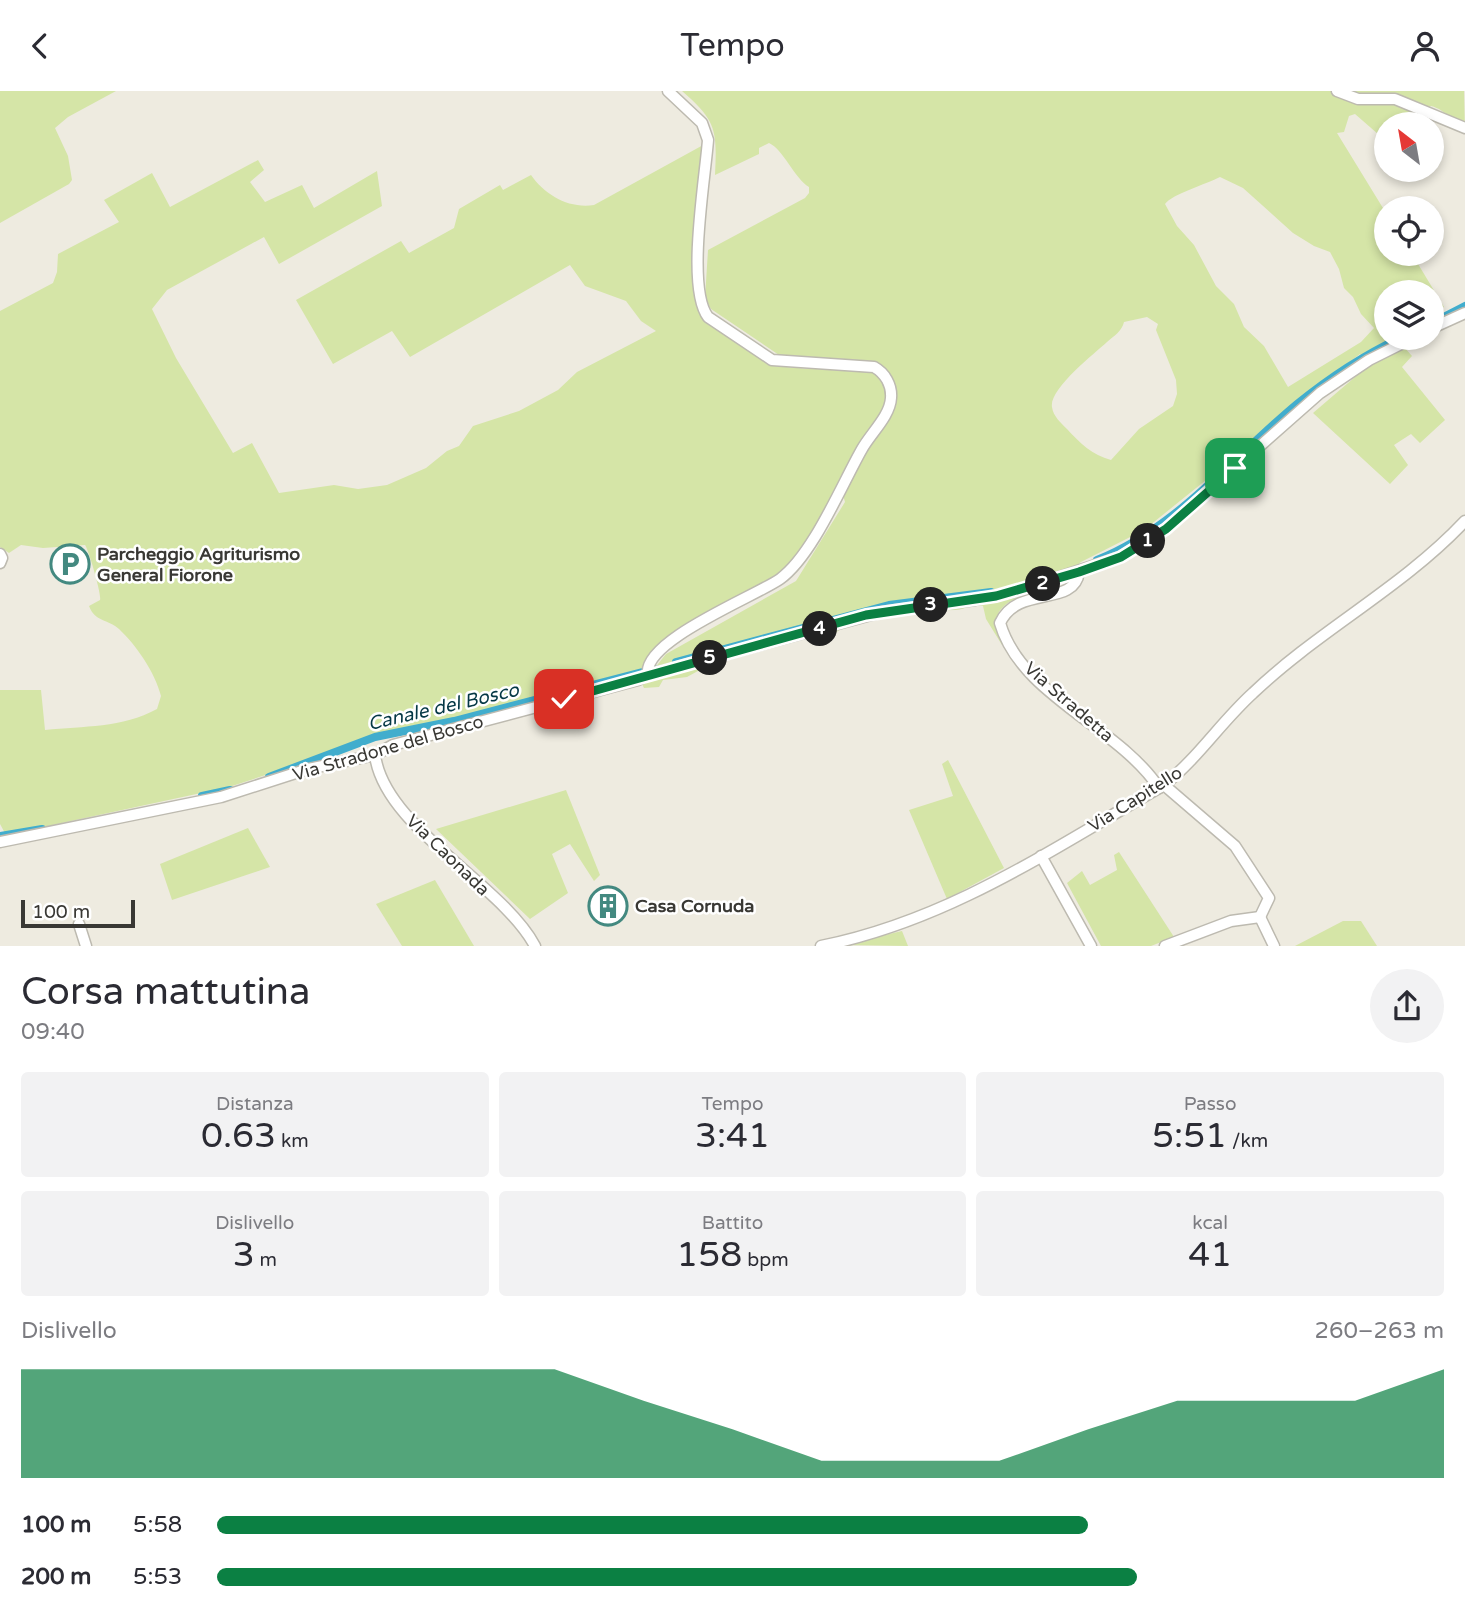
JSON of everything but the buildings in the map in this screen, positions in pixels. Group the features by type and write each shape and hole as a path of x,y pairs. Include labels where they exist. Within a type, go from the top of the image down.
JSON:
{"street":[{"path":"647,672 663,647 735,601 768,587 792,569 844,488 862,449 886,413 891,399 885,376 874,367 772,360 703,311 699,301 698,269 708,140 702,123 668,91"},
{"path":"1337,91 1358,99 1395,99 1465,128"},
{"path":"1444,323 1465,313"},
{"name":"Via Stradone del Bosco","path":"0,842 197,803 258,787 308,769 375,755 393,745 638,680 647,672 866,615 996,596 1079,572 1121,557 1166,529 1320,393 1389,350"},
{"name":"Via Capitello","path":"821,946 886,930 964,899 1161,786 1188,765 1252,693 1414,568 1465,521"},
{"path":"0,554 0,563"},
{"name":"Via Stradetta","path":"1079,572 1072,586 1055,595 1022,601 1012,606 1000,623 1005,639 1021,662 1073,710 1235,846 1269,898 1260,917"},
{"name":"Via Caonada","path":"375,755 377,768 394,801 511,915 535,946"},
{"path":"1041,856 1091,946"},
{"path":"1165,946 1231,921 1260,917 1274,946"},
{"path":"79,924 86,946"}],"green space":[{"path":"0,91 116,91 68,117 55,128 68,156 72,180 69,184 0,223"},
{"path":"682,91 1464,91 1465,132 1444,112 1431,106 1423,112 1374,112 1374,131 1355,114 1349,116 1344,132 1337,133 1376,196 1374,266 1419,266 1428,280 1374,280 1374,328 1374,350 1407,350 1412,356 1402,367 1445,420 1420,443 1411,434 1394,445 1408,465 1390,484 1313,413 1369,365 1360,354 1278,417 1242,451 1144,530 1081,562 1071,571 1070,578 1019,597 1003,607 998,614 999,621 1014,642 1002,645 986,619 983,606 904,613 853,626 847,625 832,635 803,637 779,646 755,649 749,654 720,659 687,677 663,680 659,687 644,688 642,684 666,654 796,581 845,502 841,488 788,572 733,601 646,663 637,673 449,723 363,739 315,759 229,787 6,835 0,824 0,690 41,690 45,730 130,720 157,709 161,696 150,668 132,643 111,623 98,618 89,606 100,600 100,596 85,545 43,548 21,545 9,553 0,547 0,311 53,283 58,254 119,222 104,200 152,173 170,207 258,160 264,170 250,182 265,202 302,185 314,208 377,171 382,206 279,264 264,237 167,290 152,309 176,358 233,453 252,443 279,493 334,485 358,489 387,485 426,468 447,451 459,446 473,426 519,411 558,390 577,372 656,331 641,321 626,301 585,286 570,265 410,357 392,331 333,364 296,300 401,241 409,253 454,228 459,209 500,185 503,190 531,175 543,189 558,199 576,205 594,205 705,144 693,291 697,308 715,327 774,366 810,369 807,358 779,355 711,309 705,298 708,250 805,198 809,187 769,143 759,148 759,154 715,175 715,137 702,111","holes":["1220,177 1243,188 1293,233 1330,252 1339,269 1344,288 1374,328 1361,342 1288,387 1264,346 1244,327 1234,304 1216,286 1194,245 1177,226 1165,204 1182,193","1147,317 1158,324 1156,330 1176,380 1177,394 1173,406 1139,429 1111,460 1098,455 1062,424 1053,410 1053,400 1065,382 1117,333 1124,322"]},
{"path":"948,760 1004,868 947,899 909,810 953,796 942,764"},
{"path":"566,790 600,875 594,881 570,844 552,854 568,893 530,919 436,829"},
{"path":"248,828 270,867 172,900 160,864"},
{"path":"1119,852 1174,937 1151,946 1101,946 1067,883 1082,871 1090,885 1117,870 1114,855"},
{"path":"435,880 474,946 402,946 376,904"},
{"path":"1343,921 1361,921 1377,946 1295,946"},
{"path":"902,931 908,946 842,945"}],"waterway":[{"name":"Canale del Bosco","path":"1444,317 1465,306"},
{"name":"Canale del Bosco","path":"1097,560 1153,530 1203,490 1309,394 1377,350"},
{"name":"Canale del Bosco","path":"676,662 889,605 991,592"},
{"name":"Canale del Bosco","path":"269,777 375,737 454,721 654,669"},
{"name":"Canale del Bosco","path":"202,796 230,790"},
{"name":"Canale del Bosco","path":"0,836 42,829"}],"place":[{"name":"Parcheggio Agriturismo General Fiorone","path":"70,564"},
{"name":"Casa Cornuda","path":"608,906"}],"route":[{"path":"564,699 866,615 996,596 1079,572 1121,557 1166,529 1235,468"}]}
